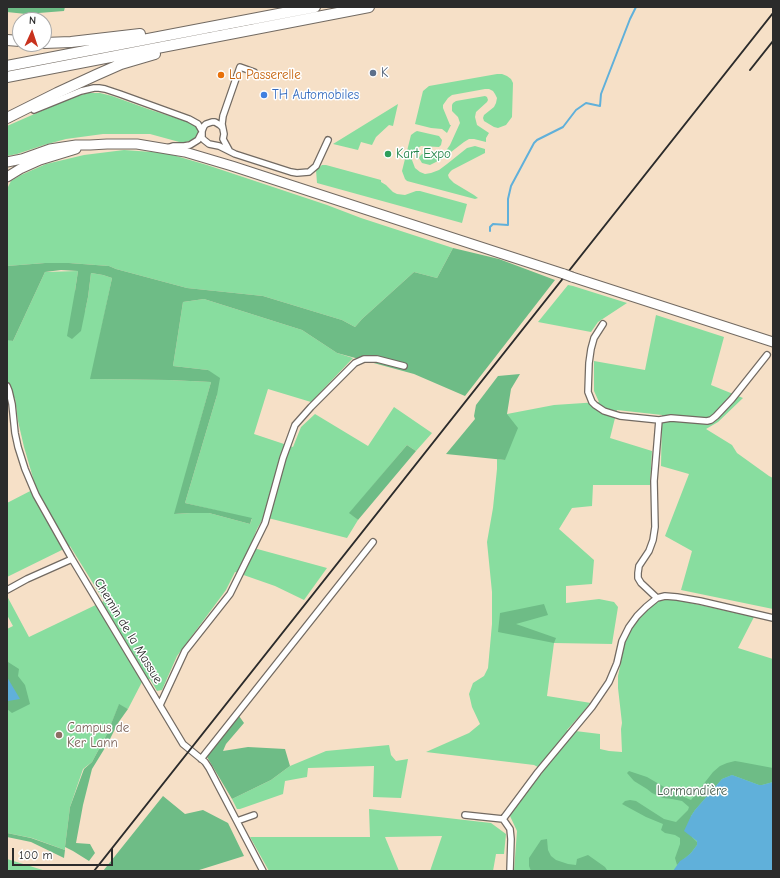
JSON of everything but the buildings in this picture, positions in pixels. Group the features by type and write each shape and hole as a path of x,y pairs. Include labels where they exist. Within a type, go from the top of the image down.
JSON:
{"highway":[{"path":"52,43 116,37 312,7"},
{"path":"7,66 315,7"},
{"path":"7,77 369,7"},
{"path":"7,119 96,74 138,59 154,54 330,14"}],"main road":[{"path":"7,162 22,159 63,146 137,144 165,148 232,166 773,342"},
{"path":"7,177 40,160 90,145"}],"street":[{"path":"229,150 223,139 223,116 240,67 254,72"},
{"path":"7,119 81,91 99,88 189,118 198,124 202,133 202,138 206,143 216,145 235,154 290,172 309,172 316,166 328,140"},
{"path":"165,148 190,145 198,140 206,124 215,122 223,116"},
{"path":"215,122 222,127"},
{"path":"216,145 223,139"},
{"path":"603,324 594,338 590,354 588,387 589,397 599,408 620,416 659,420 671,418 707,421 714,418 732,399 767,355"},
{"path":"160,705 185,651 230,594 265,523 295,425 311,407 355,364 364,359 377,359 404,366"},
{"name":"Chemin de la Massue","path":"7,386 12,404 18,447 36,495 72,559 183,744 209,768 263,871"},
{"path":"657,598 641,583 638,578 638,573 640,566 649,551 653,540 655,527 654,481 659,420"},
{"path":"201,759 373,542"},
{"path":"7,590 27,579 72,559"},
{"path":"503,819 538,772 592,707 609,682 617,663 622,641 629,627 637,616 657,598 664,596 677,597 773,618"},
{"path":"237,821 254,815"},
{"path":"464,815 503,819 510,829 510,871"}],"green space":[{"path":"7,7 65,7 64,11 7,12"},
{"path":"497,74 507,76 513,83 512,117 506,125 498,128 484,121 484,115 494,107 497,98 493,91 489,89 452,95 448,98 443,105 451,125 447,133 442,129 415,124 423,91 429,86"},
{"path":"88,93 100,93 112,96 191,123 198,128 197,137 183,143 150,134 103,134 66,139 7,156 7,126 71,98"},
{"path":"485,96 488,100 476,112 475,117 477,125 489,133 486,138 486,142 469,139 442,159 430,165 422,163 419,158 422,154 441,154 445,152 450,145 460,123 458,117 452,111 453,103 456,101"},
{"path":"398,104 393,126 389,125 376,137 372,145 361,142 358,150 333,144"},
{"path":"417,131 439,136 442,140 439,147 421,146 413,153 412,160 415,168 425,174 439,170 467,148 475,146 485,149 485,153 452,170 448,175 454,183 478,198 475,199 407,181 405,179 402,171 411,135"},
{"path":"124,150 166,153 207,165 453,248 437,278 414,272 355,327 342,320 263,296 187,288 109,266 45,263 7,266 7,189 11,181 46,164 84,155"},
{"path":"322,165 381,180 381,182 397,194 405,195 420,191 467,204 462,223 317,183 316,170"},
{"path":"453,248 499,259 555,280 465,396 414,374 337,353 302,330 204,299 183,302 173,366 208,370 220,378 217,395 185,503 252,518 250,524 209,513 174,514 211,382 90,379 112,278 91,273 81,331 72,339 67,336 78,271 61,270 45,272 13,341 7,340 7,266 69,263 109,266 187,288 263,296 342,320 355,327 414,272 437,278"},
{"path":"78,271 75,291 85,311 91,273 112,278 91,379 211,382 175,514 209,513 250,524 252,519 185,503 217,395 208,370 173,366 183,302 204,299 302,330 337,353 353,358 311,402 268,389 254,434 293,447 301,427 315,414 368,446 394,407 432,433 416,451 407,445 350,513 358,520 347,538 264,517 257,529 250,547 327,568 304,600 275,586 235,572 226,590 177,656 162,690 157,691 150,679 142,682 128,709 119,705 107,734 92,762 83,769 70,807 65,850 32,838 7,833 7,629 13,626 7,615 7,596 29,637 104,601 70,546 7,577 7,503 36,488 24,447 18,421 15,398 7,400 7,339 13,341 45,272"},
{"path":"568,285 627,303 598,322 591,332 538,322"},
{"path":"656,315 724,337 711,385 743,398 718,422 706,429 732,445 737,453 773,478 773,609 681,590 692,551 665,536 689,474 661,466 662,415 617,410 610,438 652,451 650,485 593,485 592,506 572,508 559,529 594,560 592,584 566,586 566,603 599,599 614,602 618,607 612,644 554,643 547,696 591,703 567,730 600,734 600,749 622,752 622,723 618,676 628,632 638,619 655,603 670,599 754,617 738,648 773,659 773,871 514,871 517,831 510,814 544,770 534,765 426,752 469,733 480,724 472,707 469,694 473,683 484,676 488,668 492,624 492,592 487,542 493,508 497,459 505,460 507,414 554,405 599,402 594,391 594,361 645,370"},
{"path":"520,374 511,389 507,414 518,428 505,460 446,454 475,419 474,416 476,405 498,376"},
{"path":"407,445 416,451 358,520 349,513"},
{"path":"544,604 548,615 516,624 556,638 554,643 498,632 500,613"},
{"path":"8,662 19,669 18,676 25,685 30,704 12,713 7,709"},
{"path":"119,704 128,709 118,723 92,769 83,805 76,843 90,844 95,853 89,861 65,847 70,807 84,769 92,762 107,734"},
{"path":"237,713 244,723 226,744 223,751 248,747 285,749 290,766 271,780 232,799 207,757 209,748"},
{"path":"389,745 391,755 396,761 408,759 401,798 373,797 374,766 308,768 307,777 285,781 283,794 240,809 237,809 232,799 271,780 290,766 326,751"},
{"path":"735,761 773,768 773,782 759,785 732,775 722,779 691,816 692,837 697,842 697,845 691,853 677,865 675,858 680,844 680,838 675,835 665,833 661,830 663,824 622,804 625,801 636,801 664,819 676,822 688,810 689,807 682,801 663,798 652,793 634,781 627,773 629,771 647,777 671,791 691,800 713,772 720,766"},
{"path":"163,796 185,814 203,810 228,823 244,856 196,871 103,871"},
{"path":"369,809 491,823 506,834 504,854 496,854 493,871 430,871 442,836 385,837 399,871 269,871 250,837 370,837"},
{"path":"7,833 31,838 65,850 64,858 31,842 7,837"},
{"path":"547,839 548,850 551,856 556,860 576,865 577,859 588,855 607,870 612,871 531,871 529,866 529,858 541,840"},
{"path":"7,859 46,871 7,871"}],"water":[{"path":"7,677 20,699 8,701"},
{"name":"Lormandière","path":"732,775 759,785 773,782 773,871 673,871 680,861 691,853 697,845 697,841 684,831 691,816 722,779"}],"waterway":[{"path":"490,231 490,227 493,224 508,225 508,199 511,186 534,143 563,127 576,110 586,103 600,106 601,94 636,7"}],"railway":[{"path":"94,871 773,13"},
{"path":"750,70 773,41"}],"place":[{"name":"K","path":"373,73"},
{"name":"La Passerelle","path":"221,75"},
{"name":"TH Automobiles","path":"264,95"},
{"name":"Kart Expo","path":"388,154"},
{"name":"Campus de Ker Lann","path":"59,735"}]}
